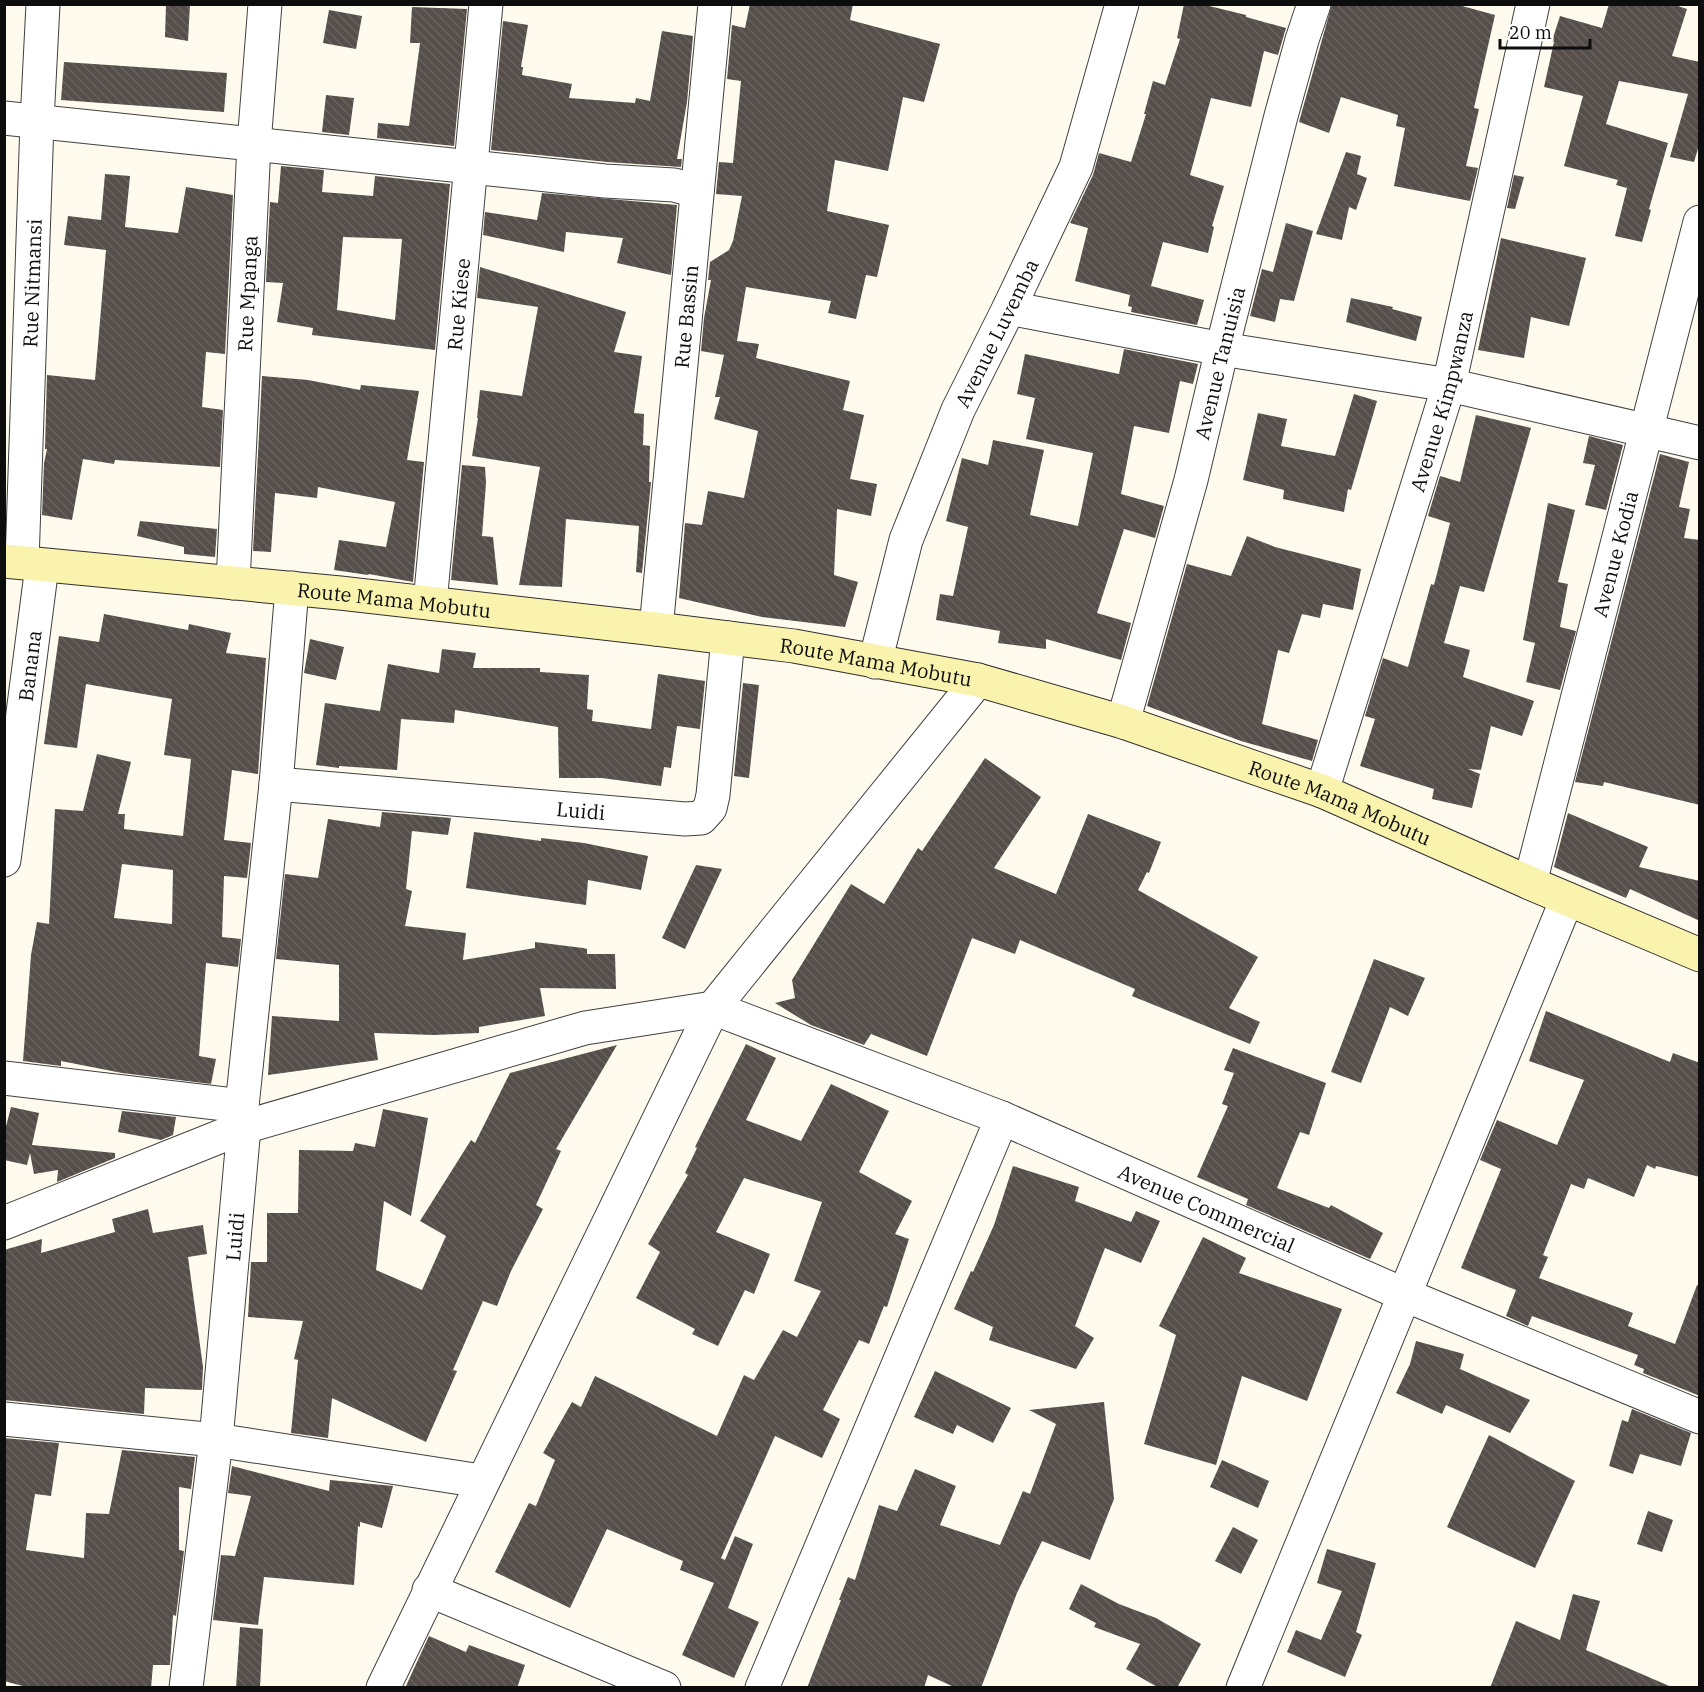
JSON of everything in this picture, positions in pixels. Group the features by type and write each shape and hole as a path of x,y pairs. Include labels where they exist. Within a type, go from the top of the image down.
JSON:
{"street":[{"name":"Rue Nitmansi","path":"23,563 43,4"},
{"name":"Rue Mpanga","path":"233,583 254,144 265,4"},
{"name":"Rue Kiese","path":"430,603 486,4"},
{"name":"Rue Bassin","path":"656,629 715,4"},
{"name":"Avenue Luvemba","path":"875,662 906,540 958,410 1010,308 1076,167 1122,4"},
{"name":"Avenue Tanuisia","path":"1124,722 1191,480 1281,116 1314,4"},
{"name":"Avenue Kimpwanza","path":"1323,791 1449,385 1533,4"},
{"path":"4,118 605,181 674,185 697,191"},
{"name":"Avenue Kodia","path":"1530,883 1700,222"},
{"path":"1010,308 1222,349 1449,385 1700,443"},
{"name":"Route Mama Mobutu","path":"23,563 292,588 656,629 794,646 978,680 1124,722 1323,791 1700,955"},
{"name":"Banana","path":"4,860 23,563"},
{"name":"Luidi","path":"186,1688 216,1440 243,1116 276,784 292,588"},
{"name":"Luidi","path":"276,784 685,819 701,818 710,808 713,795 728,638"},
{"path":"382,1688 713,1008 978,680"},
{"path":"1243,1688 1567,899"},
{"path":"4,1222 243,1116 585,1028 713,1008"},
{"name":"Avenue Commercial","path":"713,1008 1002,1118 1405,1295 1700,1416"},
{"path":"4,1078 243,1116"},
{"path":"762,1688 1002,1118"},
{"path":"4,1419 216,1440 481,1481"},
{"path":"429,1590 664,1688"}],"building":[{"path":"166,4 190,4 188,41 165,37"},
{"path":"750,4 853,4 850,20 940,44 924,102 903,97 888,171 835,160 827,211 889,225 877,277 866,275 856,319 828,313 831,301 746,287 737,341 759,344 756,358 850,381 843,410 864,415 850,479 877,484 871,516 837,509 834,575 858,582 845,627 762,617 679,598 685,523 702,525 708,491 744,498 758,431 714,419 720,397 715,397 724,355 701,351 711,280 708,280 710,262 729,250 742,196 716,194 719,162 733,163 741,81 727,79 732,25 745,28"},
{"path":"1184,4 1201,4 1286,28 1278,55 1264,51 1251,107 1211,98 1190,175 1224,186 1212,226 1214,227 1208,253 1163,242 1151,286 1204,300 1197,325 1131,312 1132,307 1128,306 1130,295 1075,281 1088,228 1070,223 1093,175 1099,153 1131,162 1146,114 1144,114 1153,81 1165,85 1180,39 1177,38"},
{"path":"1332,4 1455,4 1495,15 1474,108 1479,109 1466,166 1478,168 1470,201 1394,186 1405,128 1396,126 1398,115 1341,97 1329,133 1299,122"},
{"path":"1609,4 1672,4 1687,9 1672,56 1700,62 1700,142 1694,162 1670,157 1688,94 1619,81 1606,124 1668,143 1642,242 1615,236 1627,188 1616,185 1618,180 1564,166 1583,96 1544,87 1554,42 1552,41 1560,16 1602,28"},
{"path":"412,7 467,9 454,146 377,138 378,123 409,126 420,43 410,43"},
{"path":"329,10 362,16 356,49 323,43"},
{"path":"503,21 528,25 521,67 523,67 522,75 572,84 569,98 635,103 636,98 650,101 662,31 693,36 687,102 677,159 682,159 681,167 491,150"},
{"path":"64,62 227,73 224,112 61,100"},
{"path":"326,95 354,98 349,135 322,132"},
{"path":"1346,152 1361,156 1357,174 1367,178 1356,210 1349,207 1342,240 1316,234"},
{"path":"281,166 324,170 322,192 373,196 375,176 450,184 435,350 312,335 313,328 277,322 283,283 266,282 270,202 278,203","holes":["343,237 402,239 395,320 337,310"]},
{"path":"105,174 130,176 125,227 178,233 186,187 233,195 225,354 206,352 202,407 223,410 220,467 115,460 114,464 83,459 72,520 42,515 44,463 47,449 45,449 47,375 95,380 106,250 64,245 68,216 101,220"},
{"path":"1514,175 1524,177 1515,209 1507,208"},
{"path":"542,193 677,205 671,275 617,263 623,238 566,232 564,252 483,235 485,212 537,220"},
{"path":"1286,223 1313,231 1294,301 1280,299 1275,322 1250,316 1262,269 1273,272"},
{"path":"1501,238 1586,258 1569,326 1531,317 1524,358 1478,350"},
{"path":"480,267 626,312 614,352 642,356 634,413 644,414 643,445 650,446 649,482 651,482 642,573 636,572 639,526 566,519 562,587 519,585 540,467 472,456 480,390 522,396 538,307 477,298"},
{"path":"1351,298 1393,307 1392,309 1422,317 1416,341 1346,322"},
{"path":"1124,349 1198,364 1193,384 1180,381 1169,433 1134,426 1121,494 1164,506 1155,538 1124,529 1097,613 1131,623 1121,660 1046,639 1046,649 998,643 1000,631 936,620 940,594 953,596 968,527 946,521 962,458 988,465 993,440 1044,450 1030,515 1078,526 1093,453 1026,439 1035,398 1017,394 1025,354 1119,374"},
{"path":"262,376 308,380 360,390 361,385 419,391 407,460 424,462 413,582 334,570 339,540 386,547 395,502 318,487 317,498 275,493 271,552 253,551"},
{"path":"1354,394 1377,401 1351,490 1348,489 1344,512 1283,499 1284,490 1243,480 1258,413 1287,419 1281,446 1335,456"},
{"path":"1476,415 1531,428 1484,592 1460,586 1444,643 1470,650 1463,677 1534,701 1522,736 1491,726 1481,770 1468,769 1480,774 1472,808 1432,799 1434,789 1360,766 1375,719 1365,716 1383,658 1408,667 1431,584 1434,585 1450,523 1428,516 1440,476 1460,482"},
{"path":"1589,436 1623,445 1606,510 1585,505 1595,465 1583,463"},
{"path":"1660,454 1689,462 1679,507 1690,509 1684,538 1700,540 1700,805 1604,782 1603,786 1575,782"},
{"path":"462,465 485,467 482,536 493,537 498,585 451,580"},
{"path":"1548,503 1575,510 1558,582 1568,584 1560,627 1576,631 1560,690 1526,682 1535,643 1523,640"},
{"path":"140,521 217,529 215,557 184,554 184,547 137,536"},
{"path":"1247,536 1275,547 1361,569 1353,610 1323,604 1320,618 1302,614 1289,653 1278,650 1262,724 1318,740 1312,761 1241,741 1147,706 1187,564 1231,576"},
{"path":"104,614 188,630 189,624 231,633 226,653 266,658 258,774 232,770 224,840 251,843 247,878 224,876 222,937 241,939 238,967 206,963 199,1056 216,1059 211,1084 122,1073 61,1061 61,1066 23,1061 31,955 37,922 49,924 55,809 83,811 97,754 131,762 118,814 125,814 124,829 183,836 191,759 164,755 172,699 86,684 77,748 44,744 59,636 99,642","holes":["122,864 173,870 172,924 114,918"]},
{"path":"310,639 344,647 336,680 304,673"},
{"path":"442,649 476,653 473,668 540,668 540,672 589,675 587,709 593,710 592,721 651,729 658,674 705,681 700,729 677,726 671,768 664,767 661,786 602,778 559,778 558,727 455,710 454,723 401,719 397,770 316,765 325,703 380,711 388,664 439,673"},
{"path":"743,683 759,685 749,778 734,776"},
{"path":"985,758 1041,797 994,868 1056,894 1088,814 1161,842 1149,873 1147,872 1138,890 1258,957 1229,1008 1260,1022 1250,1044 1132,996 1135,989 1020,940 1015,954 972,938 927,1056 871,1034 864,1045 811,1025 775,1003 795,998 792,980 851,884 884,904 918,848 922,851"},
{"path":"382,812 451,818 448,835 412,831 406,889 412,891 405,926 466,933 463,960 535,948 535,942 583,948 587,949 587,954 615,954 616,989 540,988 545,1016 479,1027 479,1033 434,1035 374,1033 378,1060 268,1075 272,1016 339,1021 339,965 276,959 285,874 318,878 328,819 380,827"},
{"path":"1568,813 1648,847 1639,867 1700,881 1700,921 1630,889 1626,898 1554,867"},
{"path":"474,832 541,841 541,838 584,843 648,856 641,890 588,880 586,905 466,888"},
{"path":"696,865 722,869 685,949 662,938"},
{"path":"1374,959 1425,978 1408,1016 1390,1007 1361,1083 1331,1072"},
{"path":"1546,1011 1670,1062 1673,1053 1700,1063 1700,1177 1656,1166 1655,1169 1647,1165 1634,1197 1588,1178 1584,1189 1571,1184 1543,1255 1548,1257 1539,1278 1633,1313 1628,1326 1675,1344 1697,1285 1700,1286 1700,1396 1643,1373 1644,1369 1634,1365 1638,1355 1532,1316 1528,1326 1506,1316 1516,1290 1461,1268 1501,1169 1480,1160 1497,1120 1557,1145 1584,1080 1529,1061"},
{"path":"746,1044 776,1058 746,1120 801,1141 831,1084 889,1111 859,1172 912,1201 895,1234 909,1239 887,1307 884,1306 869,1344 859,1340 823,1410 840,1419 822,1458 775,1436 721,1558 725,1560 735,1536 753,1544 728,1608 759,1622 734,1678 682,1655 714,1583 680,1570 683,1561 607,1529 570,1608 495,1572 529,1503 536,1506 555,1460 543,1453 572,1402 581,1407 595,1376 717,1436 744,1375 754,1380 783,1330 797,1337 821,1291 794,1281 822,1202 744,1178 716,1232 770,1254 754,1294 745,1290 718,1346 692,1334 695,1329 636,1298 660,1252 648,1244 688,1175 685,1173 697,1148 695,1147"},
{"path":"617,1045 556,1149 561,1151 536,1205 543,1209 511,1271 497,1306 483,1301 453,1370 457,1371 426,1442 332,1398 328,1438 291,1433 298,1360 294,1359 303,1321 248,1317 251,1262 267,1262 267,1213 298,1213 299,1150 353,1151 355,1143 375,1147 383,1109 428,1118 411,1216 384,1201 376,1270 422,1290 446,1236 420,1221 471,1140 475,1143 510,1073"},
{"path":"1233,1048 1326,1083 1309,1135 1300,1132 1277,1188 1329,1208 1331,1205 1383,1233 1370,1259 1246,1205 1248,1199 1197,1177 1228,1106 1222,1104 1234,1073 1224,1070"},
{"path":"11,1107 39,1113 32,1145 115,1153 115,1158 57,1182 58,1170 34,1174 30,1153 27,1165 4,1160 4,1134"},
{"path":"122,1111 176,1117 173,1135 161,1140 118,1132"},
{"path":"1013,1166 1079,1187 1075,1201 1131,1222 1136,1211 1160,1221 1141,1263 1105,1248 1075,1326 1094,1338 1076,1369 989,1340 993,1327 954,1309 994,1225"},
{"path":"148,1209 153,1233 203,1225 207,1254 188,1257 203,1367 202,1390 145,1388 144,1414 4,1400 4,1250 42,1239 41,1253 115,1232 112,1219"},
{"path":"1203,1237 1246,1258 1239,1273 1342,1309 1307,1401 1242,1376 1216,1465 1144,1444 1176,1335 1159,1326"},
{"path":"1416,1341 1464,1354 1460,1369 1530,1400 1510,1433 1446,1405 1442,1414 1396,1393 1410,1364"},
{"path":"935,1371 1011,1408 993,1443 957,1425 953,1434 914,1417"},
{"path":"1104,1402 1114,1499 1090,1560 1042,1541 1017,1593 981,1688 956,1688 928,1675 924,1688 807,1688 848,1577 855,1580 879,1505 897,1511 915,1469 956,1486 940,1525 1000,1545 1023,1491 1030,1494 1056,1424 1029,1410"},
{"path":"1632,1409 1691,1433 1681,1466 1640,1454 1633,1474 1609,1466 1622,1420 1628,1422"},
{"path":"1489,1435 1575,1481 1535,1568 1447,1527"},
{"path":"4,1438 59,1443 51,1496 35,1494 26,1550 84,1558 86,1513 109,1514 122,1450 195,1457 191,1489 179,1487 179,1550 184,1551 176,1616 173,1615 170,1665 153,1665 151,1688 30,1688 4,1681"},
{"path":"1222,1460 1269,1481 1258,1508 1210,1487"},
{"path":"232,1466 329,1491 330,1480 393,1486 382,1528 360,1522 360,1527 358,1526 354,1585 264,1577 258,1625 213,1620 221,1555 235,1556 251,1496 228,1493"},
{"path":"1648,1511 1673,1520 1662,1552 1637,1544"},
{"path":"1233,1527 1258,1540 1241,1574 1215,1561"},
{"path":"1327,1549 1376,1563 1356,1632 1362,1635 1345,1677 1287,1652 1296,1630 1321,1640 1342,1591 1317,1583"},
{"path":"1081,1584 1119,1604 1156,1618 1201,1644 1177,1688 1159,1688 1126,1669 1140,1644 1094,1627 1096,1623 1069,1609"},
{"path":"1573,1594 1600,1601 1586,1650 1674,1688 1490,1688 1516,1621 1560,1640"},
{"path":"240,1627 263,1629 260,1688 236,1688"},
{"path":"429,1636 466,1652 469,1645 525,1665 517,1688 405,1688"}]}
